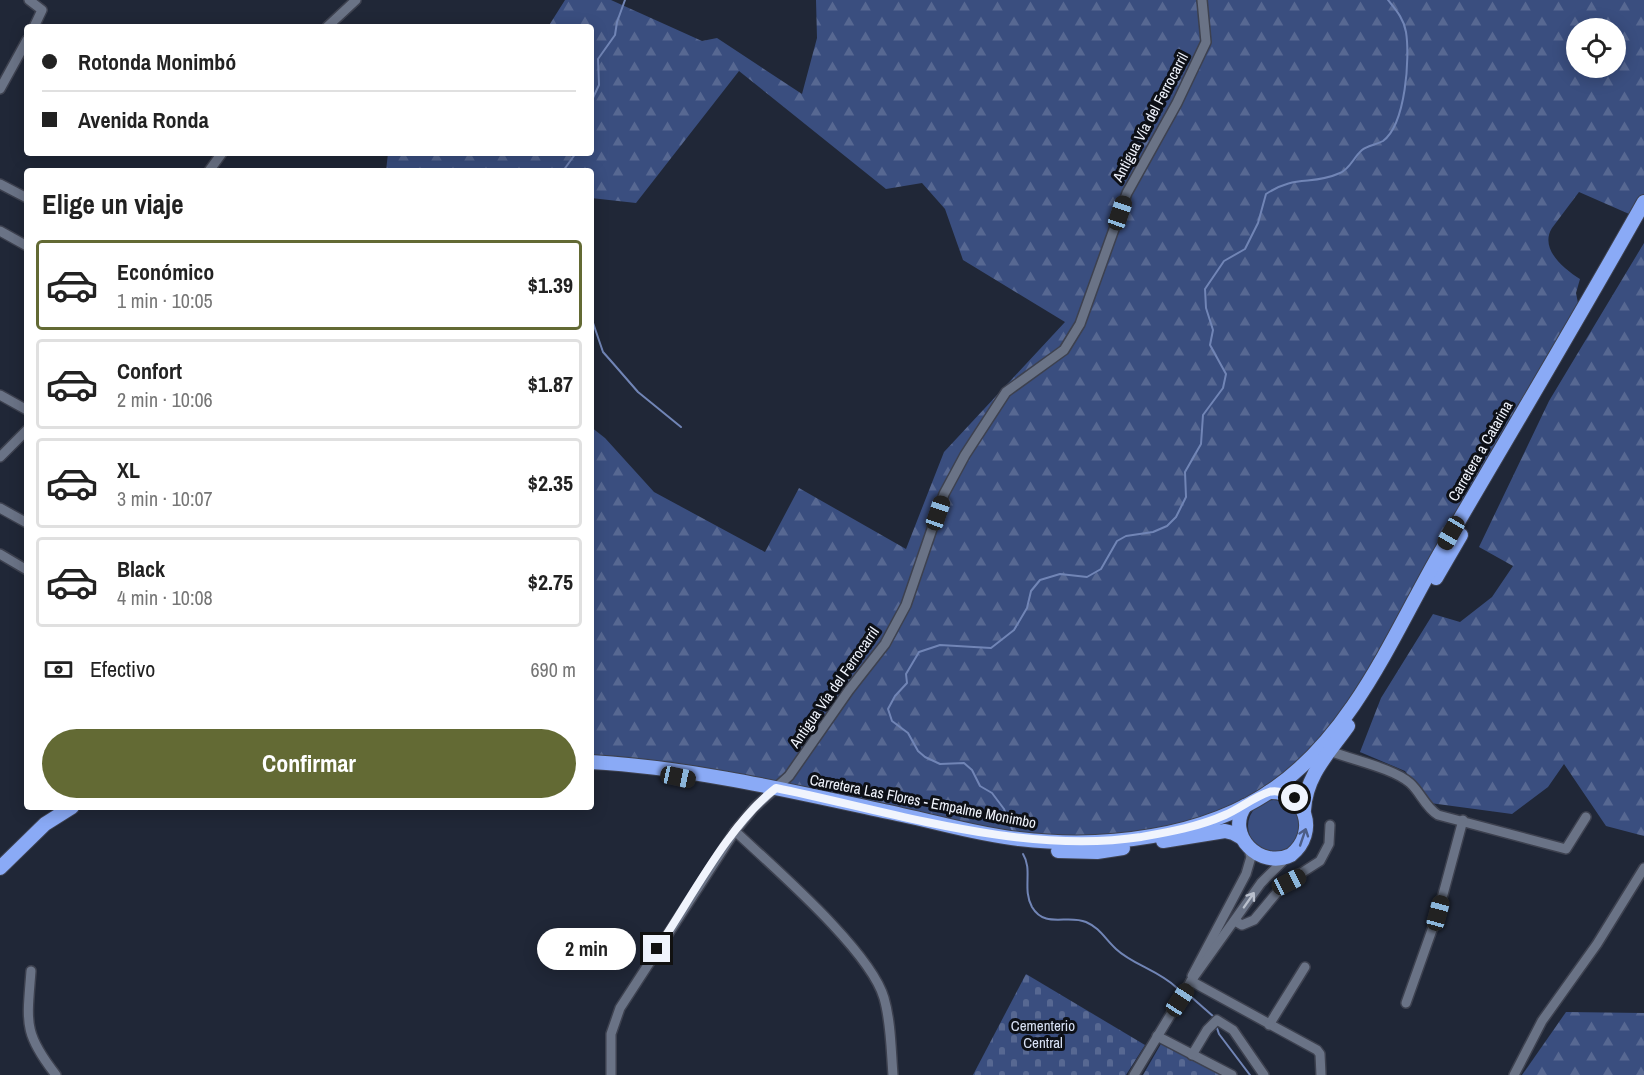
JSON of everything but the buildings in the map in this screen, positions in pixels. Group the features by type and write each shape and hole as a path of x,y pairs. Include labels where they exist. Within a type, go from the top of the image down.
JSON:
{"highway":[{"name":"Carretera a Catarina","path":"1269,792 1316,752 1340,722 1371,675 1644,202"},
{"name":"Carretera a Catarina","path":"1304,810 1311,778 1358,712 1404,635 1644,215"},
{"name":"Carretera Las Flores - Empalme Monimbo","path":"594,762 689,771 771,792 1046,850 1097,852 1226,831 1233,832 1245,842"},
{"name":"Carretera Las Flores - Empalme Monimbo","path":"594,769 678,777 771,792 1016,839 1109,841 1171,831 1209,821 1245,806"},
{"path":"1269,792 1287,794 1295,798 1304,810 1307,825 1303,840 1298,849 1288,857 1268,858 1245,842 1238,820 1245,806 1269,792"},
{"path":"0,856 52,810"},
{"path":"0,868 45,824 67,810"}],"street":[{"path":"29,0 42,10 35,24"},
{"path":"330,24 356,0"},
{"name":"Antigua Vía del Ferrocarril","path":"611,1075 611,1034 620,1008 735,831 789,776 849,690 885,644 906,605 944,494 964,455 1006,392 1064,350 1080,324 1127,193 1177,103 1206,42 1202,0"},
{"path":"0,89 24,45"},
{"path":"0,184 24,196"},
{"path":"0,231 24,244"},
{"path":"0,395 24,408"},
{"path":"0,458 24,432"},
{"path":"0,508 24,521"},
{"path":"0,554 24,568"},
{"path":"1330,751 1398,776 1411,784 1431,811 1566,849 1586,817"},
{"path":"1406,1003 1438,913 1463,820"},
{"path":"1235,921 1242,925 1254,920 1280,888 1320,861 1329,844 1330,825"},
{"path":"735,831 810,903 862,960 877,981 884,998 893,1075"},
{"path":"1191,981 1194,971 1246,874 1251,857 1245,842"},
{"path":"1134,1075 1191,981 1268,873 1288,857"},
{"path":"1514,1075 1547,1013 1597,944 1644,868"},
{"path":"1269,1024 1305,967"},
{"path":"31,971 30,1034 37,1050 56,1075"},
{"path":"1191,981 1317,1050 1320,1054 1321,1075"},
{"path":"1192,1055 1207,1030 1217,1020 1233,1030 1264,1075"},
{"path":"1156,1036 1232,1075"}],"green space":[{"path":"565,0 611,0 702,41 717,38 802,94 817,38 816,0 1644,0 1644,202 1636,217 1579,192 1552,228 1549,236 1551,251 1567,270 1580,279 1576,293 1580,313 1328,738 1245,806 1141,836 1016,839 732,779 594,762 594,429 605,438 654,492 765,552 799,488 906,549 944,452 1065,322 963,260 945,209 922,183 886,189 739,71 636,203 594,198 594,168 386,168 388,156 594,156 594,24 550,24"},
{"path":"1644,243 1644,836 1606,826 1564,764 1548,787 1512,814 1430,803 1405,771 1360,752 1381,698 1433,614 1460,622 1492,597 1513,566 1479,547 1549,401"},
{"path":"1269,800 1279,800 1293,807 1300,826 1293,845 1279,852 1269,852 1259,848 1252,841 1248,831 1248,821 1252,811 1259,804"},
{"name":"Cementerio Central","path":"1026,974 1145,1045 1126,1075 973,1075"},
{"path":"1566,1012 1644,1013 1644,1075 1522,1075"},
{"path":"1162,1042 1164,1044 1221,1075 1143,1075"}],"waterway":[{"path":"594,96 599,85 598,59 615,35 625,0"},
{"path":"1014,834 1004,809 992,793 980,786 972,770 964,763 940,764 925,757 918,751 908,733 892,721 888,709 895,696 907,683 906,674 919,652 940,645 991,648 1014,630 1027,608 1031,591 1040,580 1060,574 1087,577 1101,569 1117,541 1126,536 1153,532 1167,526 1176,517 1186,497 1185,472 1201,444 1203,415 1223,388 1226,374 1210,345 1213,330 1206,308 1205,289 1224,261 1245,249 1258,223 1266,194 1286,184 1330,177 1340,173 1362,150 1383,141 1391,132 1397,120 1405,90 1407,43 1403,23 1388,0"},
{"path":"565,168 574,156"},
{"path":"594,326 603,352 638,392 681,427"},
{"path":"1023,854 1027,866 1029,900 1037,914 1043,918 1079,920 1091,924 1123,955 1177,988"},
{"path":"1189,995 1214,1017"},
{"path":"1216,1025 1219,1034 1250,1075"}],"route":[{"path":"657,949 735,831 754,808 776,788 1016,839 1073,842 1141,837 1197,825 1224,816 1269,792 1283,793 1295,798"}]}
